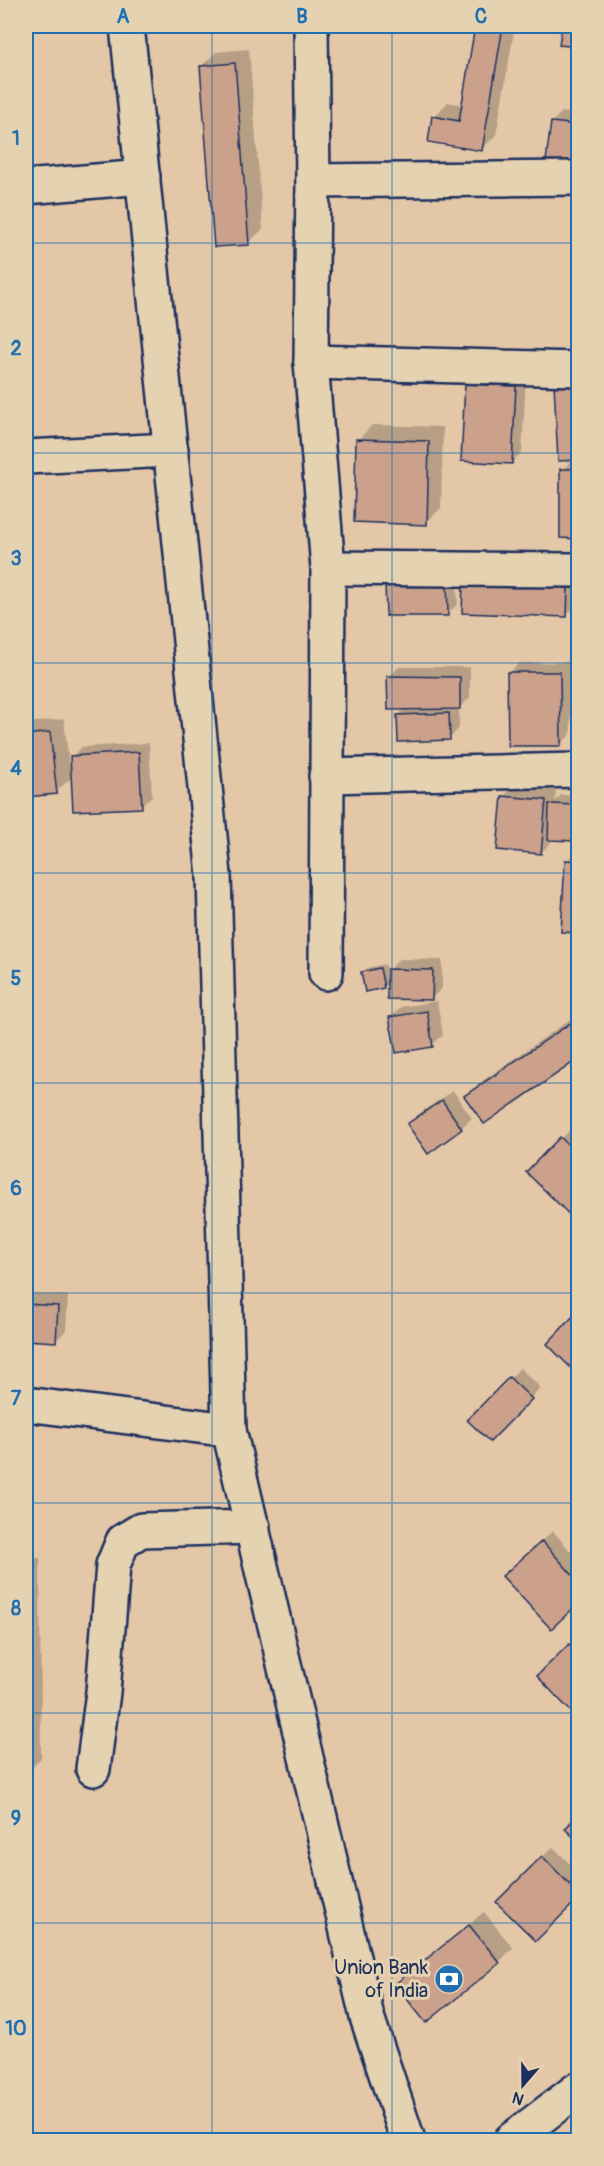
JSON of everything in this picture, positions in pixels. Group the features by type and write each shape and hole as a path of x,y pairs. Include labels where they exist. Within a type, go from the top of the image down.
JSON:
{"street":[{"path":"127,26 214,875 229,1430 367,2017 408,2140"},
{"path":"311,26 313,180 311,362 328,568 326,973"},
{"path":"26,187 143,177"},
{"path":"313,180 579,178"},
{"path":"311,362 579,369"},
{"path":"26,457 171,450"},
{"path":"328,568 579,570"},
{"path":"326,776 579,770"},
{"path":"26,1404 229,1430"},
{"path":"93,1769 103,1692 113,1565 123,1541 141,1530 252,1527"},
{"path":"511,2140 579,2089"}],"building":[{"path":"26,26 53,26 53,27 26,29"},
{"path":"475,26 503,26 482,151 428,142 432,116 459,121"},
{"path":"562,26 578,26 578,47 559,45"},
{"path":"235,63 249,245 214,247 200,66"},
{"path":"551,122 578,125 578,165 546,161"},
{"path":"578,382 578,460 558,461 554,383"},
{"path":"465,384 516,386 512,464 461,461"},
{"path":"356,439 429,441 427,525 354,522"},
{"path":"560,469 578,469 578,539 560,538"},
{"path":"447,580 448,616 386,616 385,581"},
{"path":"463,581 568,585 567,617 462,613"},
{"path":"507,672 560,672 561,746 508,746"},
{"path":"387,676 460,677 460,709 388,710"},
{"path":"449,713 450,740 398,742 397,715"},
{"path":"50,732 57,794 26,797 26,735"},
{"path":"139,752 142,808 73,811 70,756"},
{"path":"502,796 546,800 541,854 497,850"},
{"path":"549,804 578,805 578,841 548,840"},
{"path":"565,860 578,861 578,933 561,932"},
{"path":"380,968 384,988 365,992 361,972"},
{"path":"387,969 433,970 432,1000 387,999"},
{"path":"427,1011 433,1047 396,1053 389,1017"},
{"path":"578,1018 578,1059 484,1124 464,1096"},
{"path":"442,1100 462,1129 428,1154 407,1124"},
{"path":"560,1137 578,1154 578,1223 526,1172"},
{"path":"26,1304 58,1306 56,1342 26,1340"},
{"path":"578,1311 578,1375 547,1344"},
{"path":"509,1377 532,1399 490,1442 467,1420"},
{"path":"542,1541 578,1581 578,1604 551,1629 502,1576"},
{"path":"569,1644 578,1654 578,1719 537,1676"},
{"path":"578,1814 578,1841 565,1829"},
{"path":"542,1856 578,1893 578,1899 536,1941 496,1902"},
{"path":"469,1925 500,1963 426,2023 395,1984"}],"place":[{"name":"Union Bank of India","path":"449,1979"}]}
